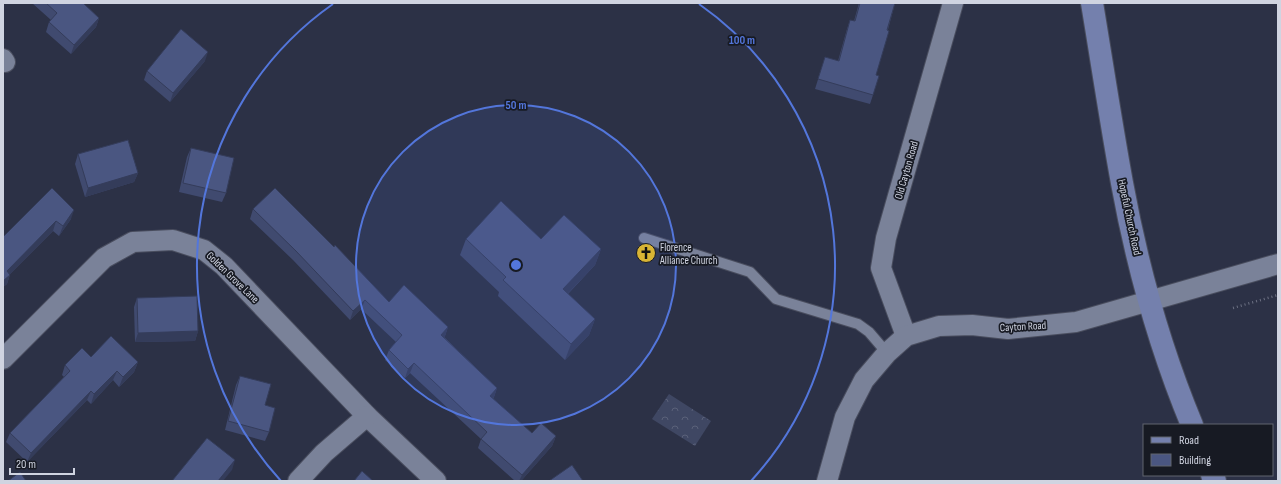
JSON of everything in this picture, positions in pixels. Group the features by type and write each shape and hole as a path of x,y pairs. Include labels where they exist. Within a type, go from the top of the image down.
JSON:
{"main road":[{"name":"Hopeful Church Road","path":"1092,3 1122,184 1135,243 1163,345 1192,424"}],"street":[{"name":"Old Cayton Road","path":"906,336 881,268 886,238 953,3"},
{"name":"Golden Grove Lane","path":"3,359 104,258 133,242 174,240 204,250 224,266 367,416 436,481"},
{"name":"Cayton Road","path":"827,481 845,417 864,380 887,353 906,336 939,326 972,325 1008,329 1076,322 1278,264"},
{"path":"298,481 324,453 367,416"}],"lane":[{"path":"644,238 750,272 776,299 858,324 869,332 887,353"}],"path":[{"path":"1233,308 1278,295"}],"green space":[{"path":"669,394 711,421 695,446 652,419"}],"building":[{"path":"46,3 83,3 99,18 74,45 49,22 57,13"},
{"path":"860,3 895,3 887,30 889,31 876,75 879,76 873,95 818,79 825,57 839,61 850,20 855,21"},
{"path":"181,29 208,52 173,93 147,71"},
{"path":"128,140 138,173 88,188 78,154"},
{"path":"191,148 234,158 226,193 183,183"},
{"path":"52,188 74,210 63,226 56,221 7,271 10,275 3,281 3,237"},
{"path":"275,188 334,247 335,245 389,302 404,285 448,327 441,335 497,388 490,396 532,433 541,423 556,436 522,475 481,439 487,432 414,363 408,369 389,350 402,335 365,300 353,311 296,251 253,209"},
{"path":"501,201 541,239 564,215 601,249 563,289 595,319 571,344 503,280 506,277 466,239"},
{"path":"197,296 198,331 138,333 137,298"},
{"path":"111,336 138,362 123,377 117,371 94,394 91,391 31,453 10,433 70,371 65,365 82,348 91,357"},
{"path":"240,376 271,384 265,405 275,408 269,432 228,421"},
{"path":"207,438 235,460 218,481 172,481"},
{"path":"572,465 583,481 549,481"},
{"path":"362,471 373,481 354,481"},
{"path":"20,472 26,481 8,481"}],"place":[{"name":"Florence Alliance Church","path":"646,253"}]}
